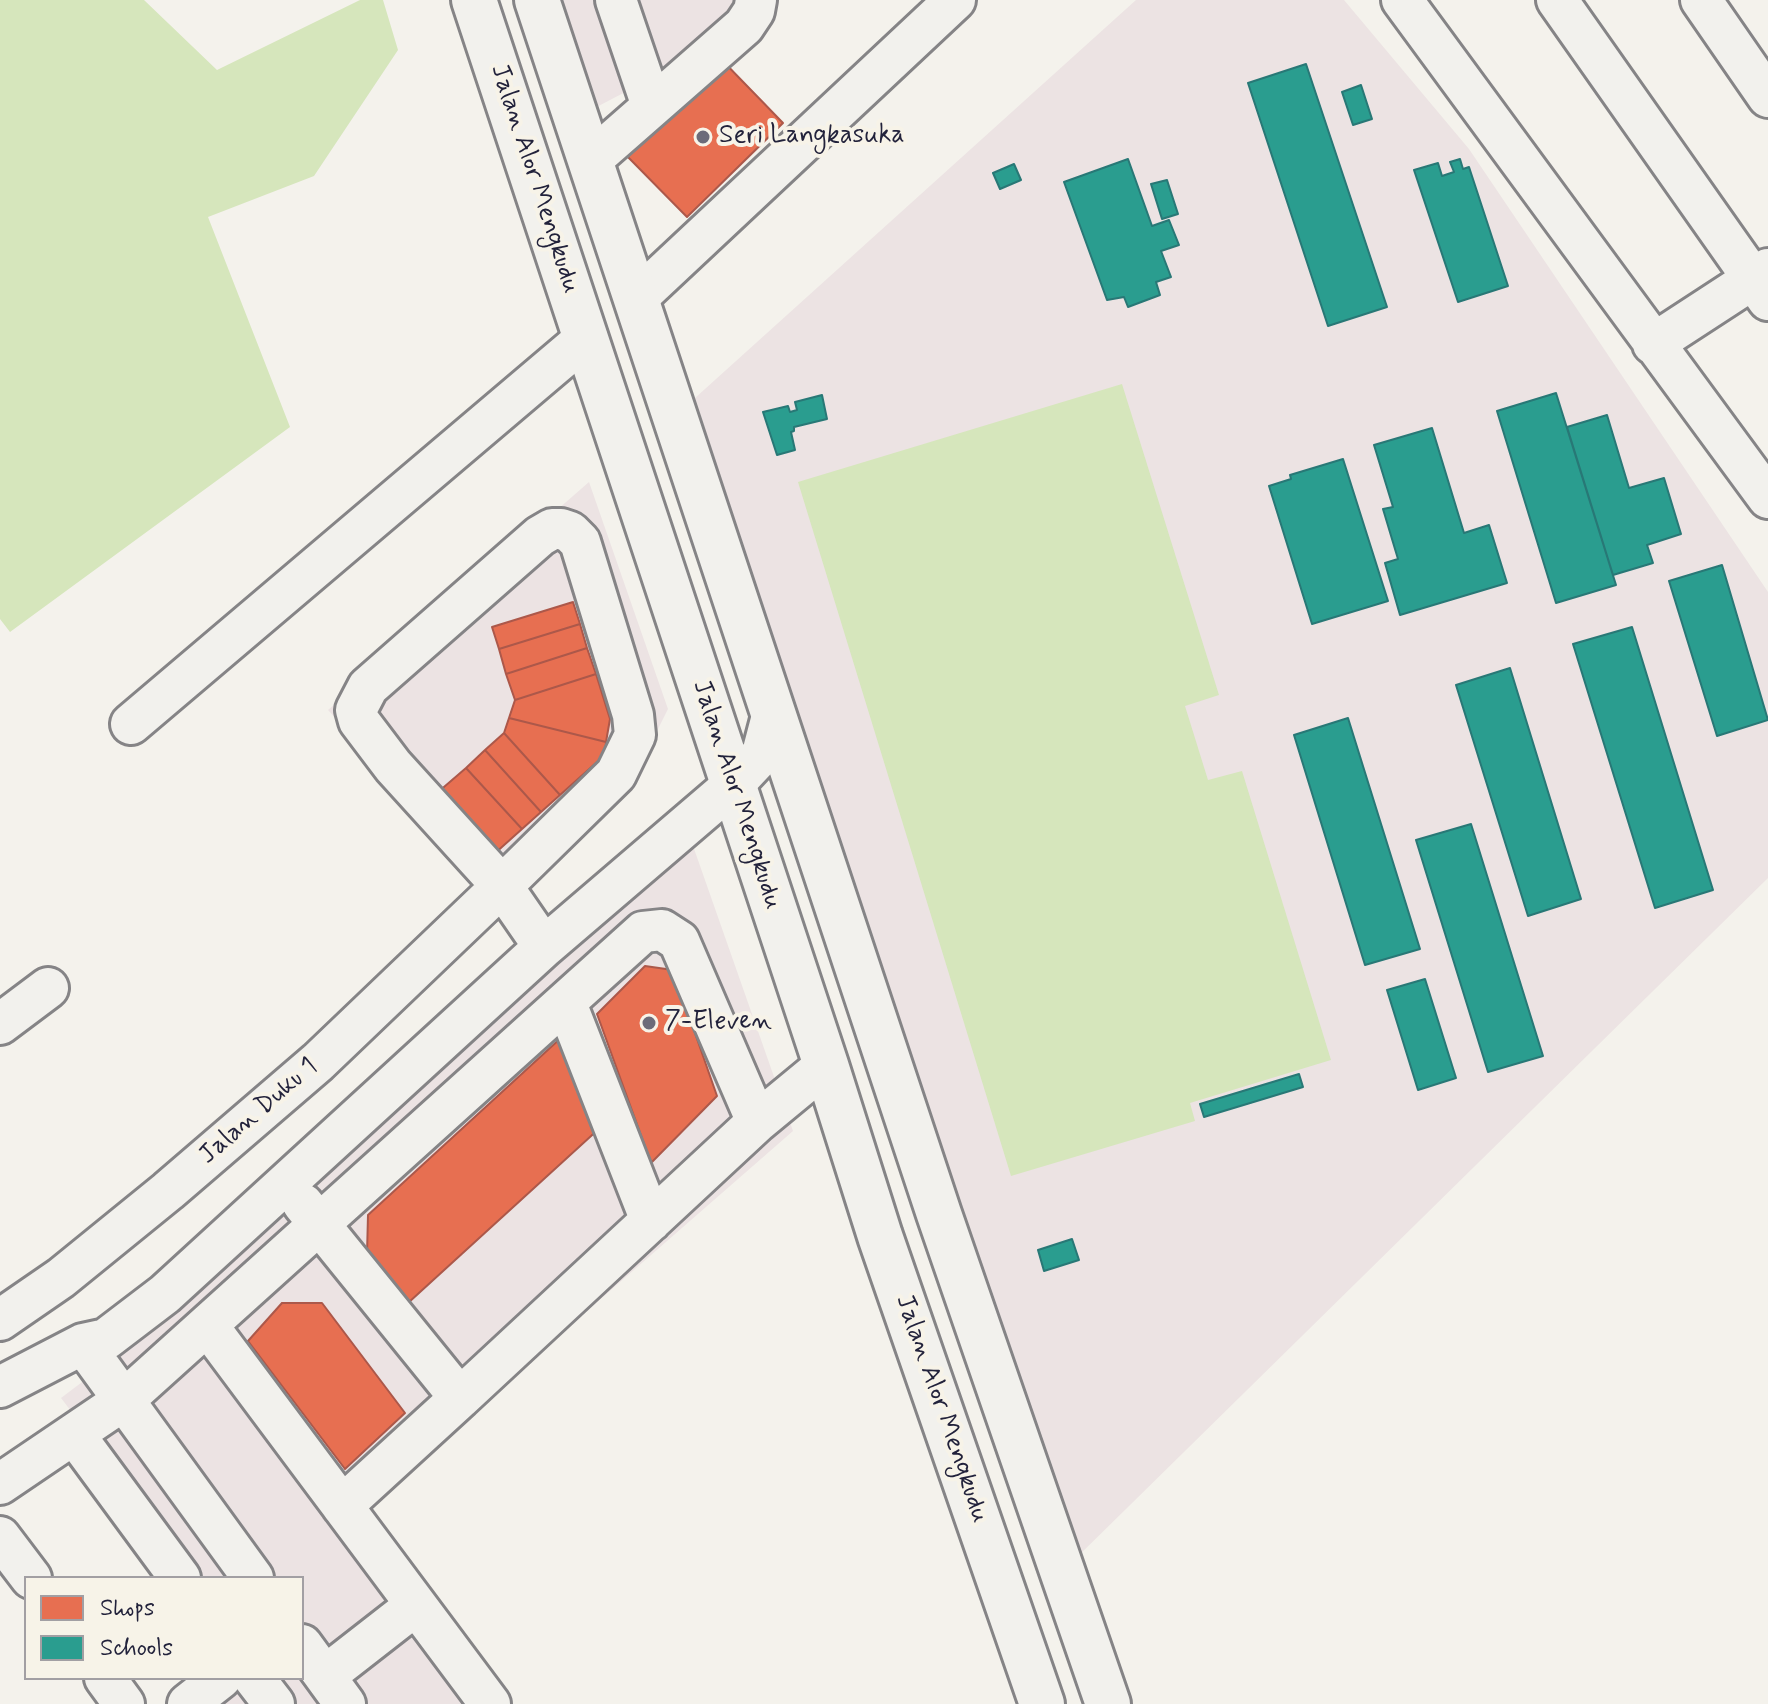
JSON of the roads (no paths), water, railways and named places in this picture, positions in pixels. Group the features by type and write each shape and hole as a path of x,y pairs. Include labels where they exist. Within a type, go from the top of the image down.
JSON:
{"main road":[{"name":"Jalan Alor Mengkudu","path":"474,0 880,1236 1042,1704"},
{"path":"537,0 939,1214 1108,1704"}],"street":[{"path":"616,0 652,106"},
{"path":"590,161 744,26 754,11 756,0"},
{"path":"636,299 955,0"},
{"path":"1402,0 1768,498"},
{"path":"1557,0 1763,283 1653,344"},
{"path":"1701,0 1768,97"},
{"path":"131,724 587,337"},
{"name":"Jalan Duku 1","path":"0,1320 61,1278 156,1201 318,1062 502,886 616,774 635,735 633,715 580,542 570,532 561,529 552,529 528,546 368,687 356,710 359,721 393,766 502,886"},
{"path":"0,1387 83,1344 106,1339 134,1320 544,947 732,786 762,754 773,712"},
{"path":"502,886 544,947"},
{"path":"0,1484 124,1400 643,932 662,930 679,941 757,1122"},
{"path":"0,1024 48,988"},
{"path":"566,1003 651,1221"},
{"path":"342,1506 757,1122 826,1065"},
{"path":"286,1183 460,1398"},
{"path":"208,1326 490,1704"},
{"path":"83,1344 252,1576"},
{"path":"74,1434 179,1576"},
{"path":"0,1537 29,1576"},
{"path":"324,1675 416,1605"},
{"path":"106,1680 124,1704"},
{"path":"188,1704 218,1680"},
{"path":"256,1680 274,1704"}],"place":[{"name":"Seri Langkasuka","path":"703,137"},
{"name":"7-Eleven","path":"649,1023"}]}
